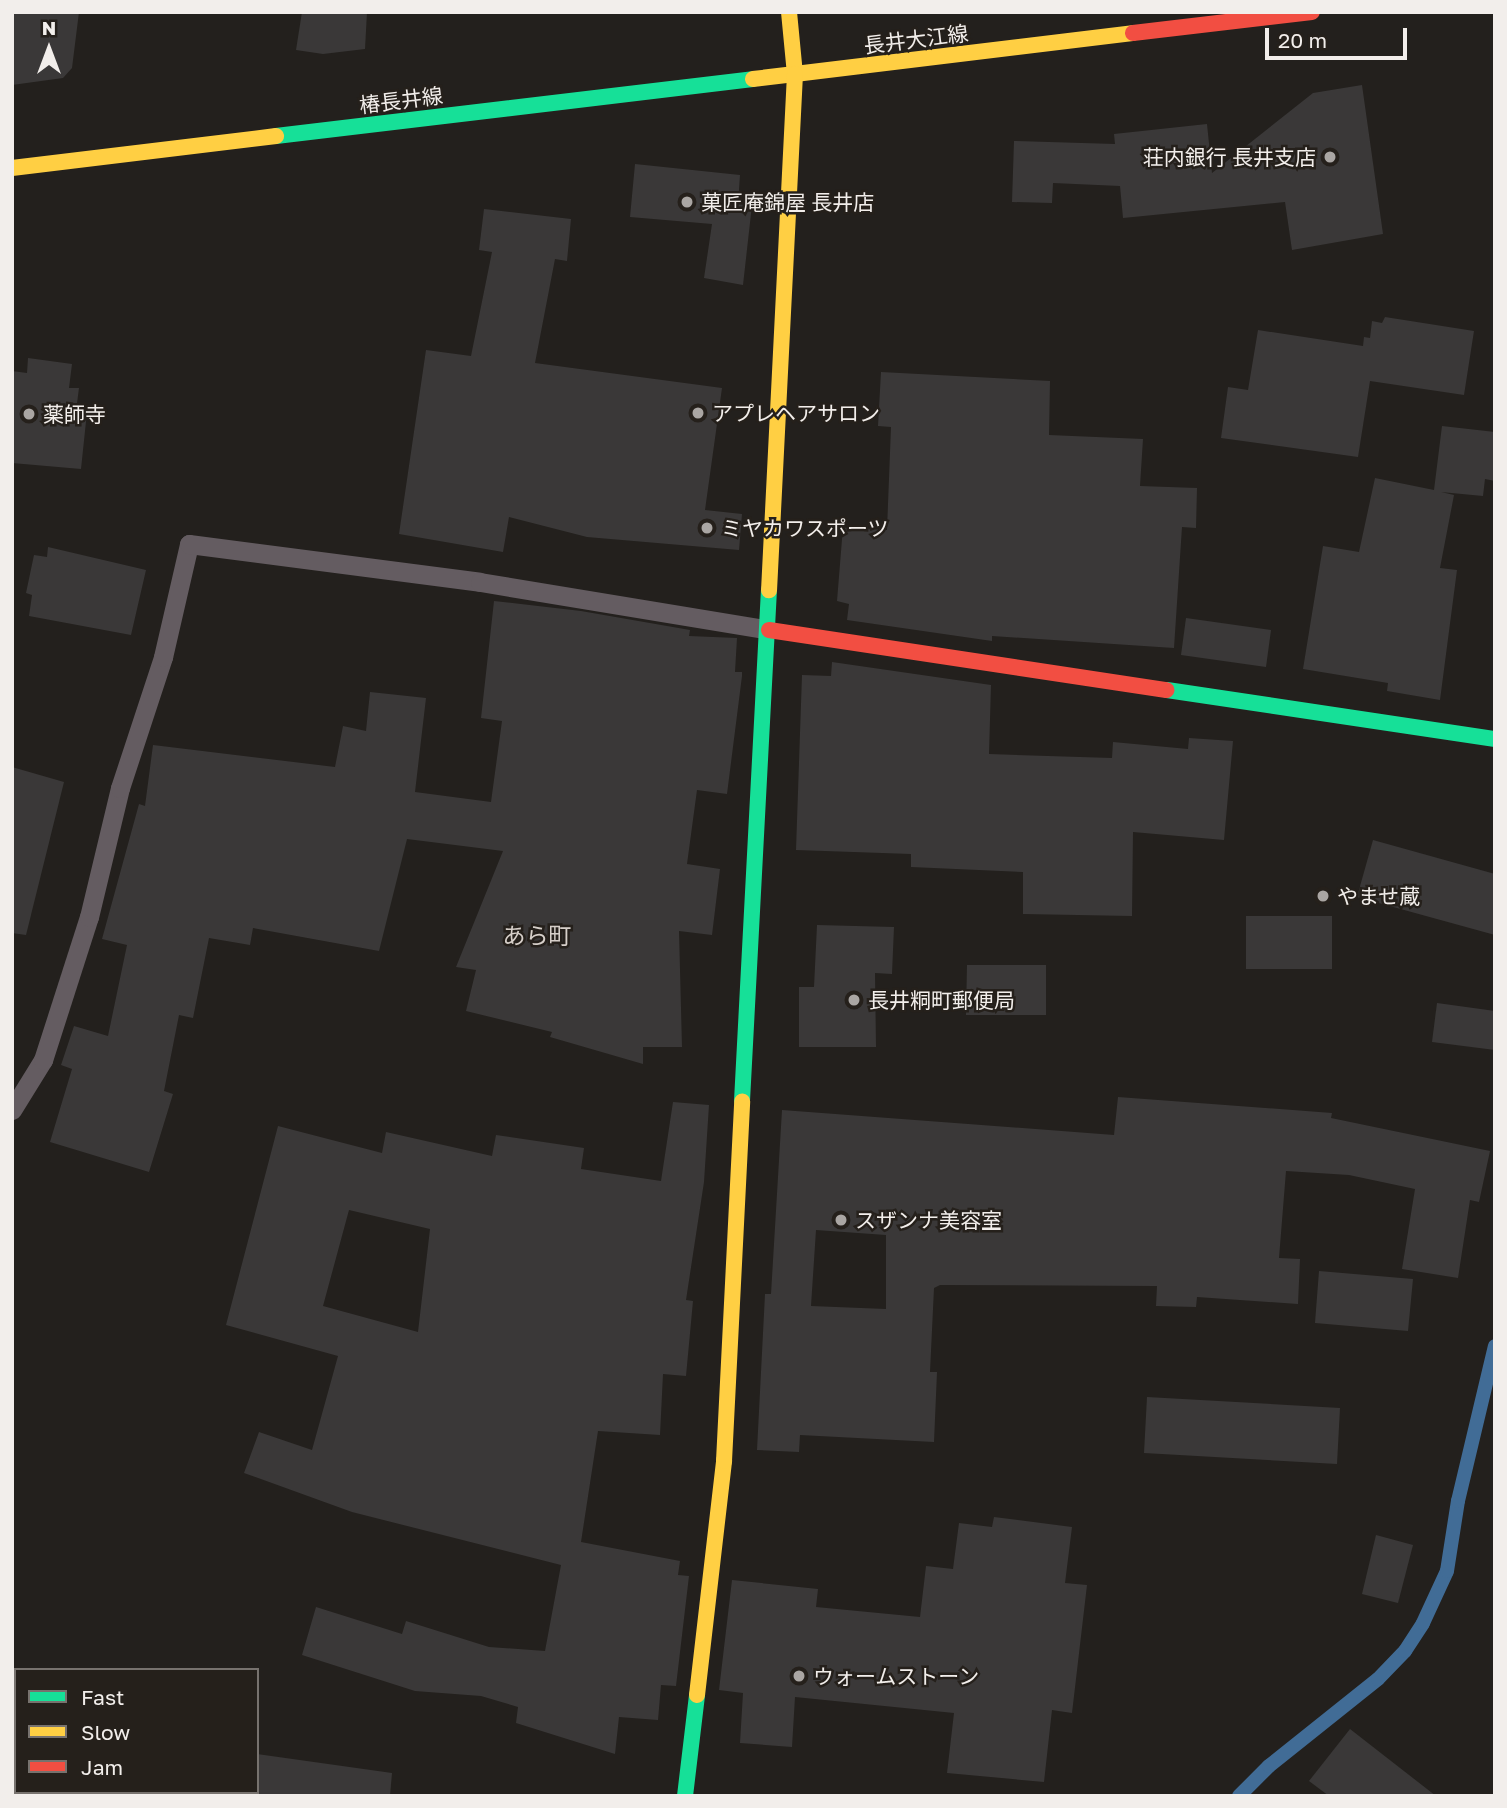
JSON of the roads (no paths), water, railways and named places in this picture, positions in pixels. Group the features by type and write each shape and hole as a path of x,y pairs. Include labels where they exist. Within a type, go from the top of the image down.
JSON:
{"street":[{"path":"685,1796 723,1461 769,630 795,74 789,12"},
{"name":"長井大江線","path":"795,74 1312,12"},
{"name":"椿長井線","path":"12,168 795,74"},
{"path":"769,630 1495,739"}],"lane":[{"path":"12,1110 43,1060 89,917 120,788 163,657 189,544 480,582 769,630"}],"waterway":[{"path":"1239,1796 1269,1766 1378,1679 1405,1651 1423,1623 1447,1571 1458,1501 1495,1346"}],"place":[{"name":"荘内銀行 長井支店","path":"1330,157"},
{"name":"菓匠庵錦屋 長井店","path":"687,202"},
{"name":"アプレヘアサロン","path":"698,413"},
{"name":"薬師寺","path":"29,414"},
{"name":"ミヤカワスポーツ","path":"707,528"},
{"name":"やませ蔵","path":"1323,896"},
{"name":"長井粡町郵便局","path":"854,1000"},
{"name":"スザンナ美容室","path":"841,1220"},
{"name":"ウォームストーン","path":"799,1676"}],"district":[{"name":"あら町","path":"537,935"}]}
